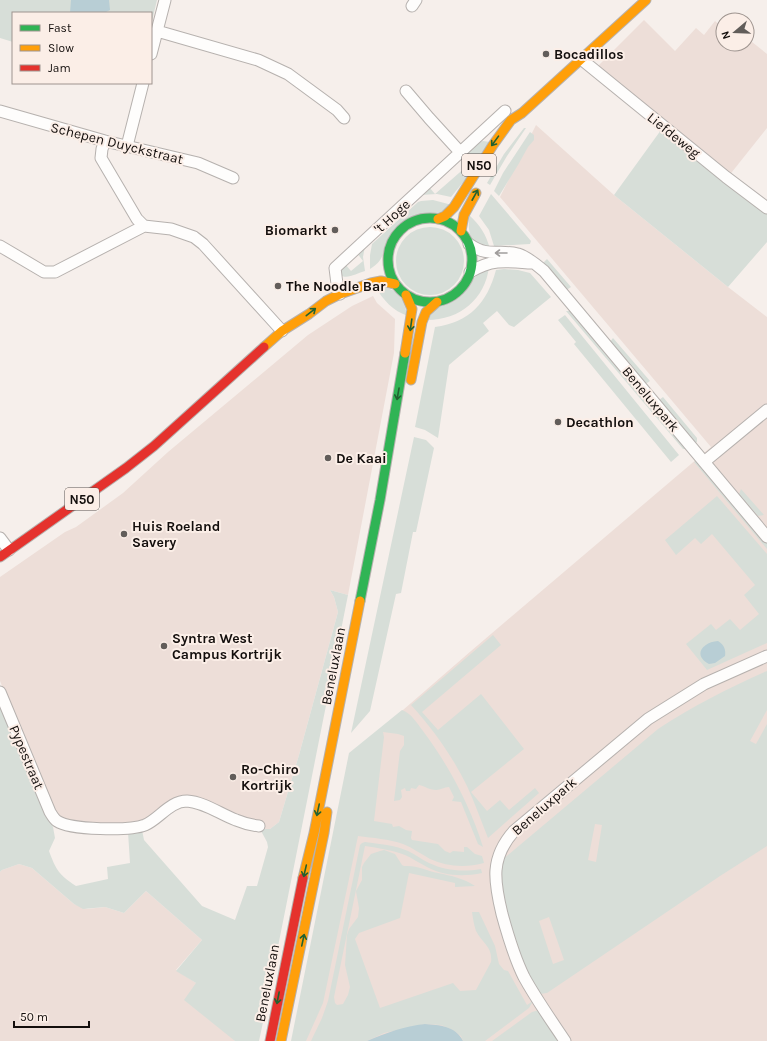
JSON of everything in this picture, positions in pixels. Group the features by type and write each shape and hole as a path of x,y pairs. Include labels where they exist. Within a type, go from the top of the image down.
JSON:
{"main road":[{"name":"N50","path":"438,219 445,216 454,207 493,144 511,120 522,114 646,0"},
{"path":"519,127 522,114"},
{"name":"N50","path":"461,231 464,214 480,186"},
{"path":"381,267 388,258 393,241 401,230 410,223 420,220 438,219 447,222 461,231 469,244 471,257 470,272 458,290 449,297 437,302 426,312 422,322 410,386"},
{"path":"388,258 391,275 395,284 406,295 416,300 437,302"},
{"name":"N50","path":"282,331 326,301 337,287 376,282 395,284"},
{"name":"Beneluxlaan","path":"270,1041 300,892 328,765 383,486 411,320 412,309 406,295"},
{"name":"N50","path":"4,554 126,468 154,446 282,331 303,307"},
{"name":"Beneluxlaan","path":"281,1041 324,833 336,749 396,462"}],"street":[{"path":"152,51 165,0"},
{"path":"158,31 254,58 288,74 337,110 344,118"},
{"name":"Liefdeweg","path":"581,59 726,177 767,208"},
{"path":"127,146 143,84"},
{"path":"406,91 460,152"},
{"name":"Schepen Duyckstraat","path":"0,111 105,141 198,163 233,178"},
{"name":"'t Hoge","path":"337,287 335,268 505,111"},
{"path":"105,141 101,158 137,219 144,226"},
{"path":"0,246 44,272 55,272 144,226 171,229 194,237 203,244 282,331"},
{"name":"Beneluxpark","path":"469,244 478,250 486,252 517,254 524,256 544,271 767,537"},
{"path":"470,272 488,263 532,263"},
{"path":"704,462 767,410"},
{"path":"0,538 4,554"},
{"name":"Beneluxpark","path":"565,1041 535,996 524,976 507,933 496,892 495,880 497,861 503,846 514,831 648,719 704,684 767,656"},
{"name":"Pypestraat","path":"0,692 50,812 56,820 67,825 99,829 135,827 149,823 176,804 187,801 197,803 236,820 260,826"}],"shaded area":[{"path":"0,0 157,0 152,21 152,12 12,12 12,42 0,38"},
{"path":"644,20 675,51 696,28 704,35 715,21 715,52 755,52 755,44 767,54 767,128 728,177 598,66"},
{"path":"536,125 614,195 767,317 767,1041 300,1041 358,749 711,447 500,197"},
{"path":"524,128 526,128 490,185 487,183 504,154"},
{"path":"661,130 767,213 767,242 728,287 614,195"},
{"path":"530,132 534,135 534,140 528,147 499,196 494,191 503,173"},
{"path":"483,141 490,142 474,167 465,156"},
{"path":"462,158 473,170 451,197 437,194 420,195 429,187 435,194 467,166 461,159"},
{"path":"491,194 531,241 530,244 494,246 489,230 479,216"},
{"path":"433,200 452,205 441,212 419,215 402,223 392,233 380,260 370,269 372,244 418,202"},
{"path":"469,215 482,230 490,249 478,245 471,237"},
{"path":"423,227 437,227 449,232 459,242 464,254 464,268 459,280 449,290 437,295 423,295 411,290 401,280 396,268 396,254 401,242 411,232"},
{"path":"365,246 363,257 365,271 346,277 340,275 340,269 345,264 351,271 363,261 357,253"},
{"path":"547,259 571,287 565,289 543,263"},
{"path":"489,267 487,278 482,289 469,306 450,316 427,320 437,307 452,302 458,298 479,272"},
{"path":"504,269 530,273 551,297 514,327 509,325 497,311 483,323 489,331 449,365 438,438 425,430 415,427 435,327 458,321 475,309 488,292 496,270"},
{"path":"375,286 395,291 401,298 408,316 389,304 381,296"},
{"name":"Syntra West Campus Kortrijk","path":"373,296 377,303 395,319 394,353 348,595 330,590 334,597 338,612 279,822 270,829 260,829 187,799 140,823 80,825 58,816 46,794 0,681 0,577 65,532 76,527 123,493 168,452 308,335 352,306"},
{"path":"566,311 571,311 688,449 683,449"},
{"path":"565,315 679,455 671,462 574,344 576,342 558,320"},
{"path":"613,338 650,381 644,383 610,342"},
{"path":"663,397 697,438 697,442 695,443 659,400"},
{"path":"414,437 426,440 434,448 416,532 413,532 401,593 396,594 370,711 351,733"},
{"path":"697,460 767,543 767,549 694,462"},
{"path":"741,489 764,515 758,516 739,494"},
{"path":"717,496 767,554 767,643 707,670 686,644 711,624 716,630 730,619 740,630 759,614 744,595 755,585 712,534 701,544 695,538 676,555 665,540"},
{"path":"330,590 348,595 262,1027 259,1041 235,1041 184,1000 196,983 176,971 202,940 146,891 124,913 105,907 83,909 74,904 32,868 19,864 0,872 0,702 53,827 55,838 49,851 56,868 66,879 76,886 108,879 107,867 130,863 128,832 142,830 144,840 202,906 235,920 247,886 257,886 268,847 260,829 270,829 279,822 299,755 338,612 334,597"},
{"path":"493,635 501,645 422,712 438,730 481,694 524,749 471,792 487,811 500,800 509,810 535,788 539,793 488,838 470,792 455,764 435,734 411,705"},
{"path":"767,671 767,710 750,741 756,744 767,724 767,846 547,993 540,994 530,978 512,935 500,886 502,860 658,729 698,705","holes":["595,824 602,825 596,862 588,860","549,917 564,960 553,964 539,921"]},
{"path":"402,710 408,713 416,722 442,758 458,786 472,816 483,847 478,844 461,802 452,801 454,797 449,787 436,790 419,785 416,789 411,788 410,791 406,791 405,788 401,790 402,797 400,800 394,801 400,751 404,745 404,736 398,734 383,732 384,737 374,821 392,824 393,827 399,826 406,830 412,831 412,840 438,844 445,851 450,853 453,851 464,852 464,847 467,847 475,854 482,856 484,863 470,866 443,864 436,862 414,849 398,842 358,836 323,1003 306,1041 291,1041 349,753"},
{"path":"365,842 403,849 411,852 426,862 442,868 461,871 481,869 482,873 468,875 447,874 433,870 400,853 365,846 334,997 335,1003 337,1005 343,1004 350,987 345,965 347,935 349,929 358,917 359,908 356,891 362,880 362,867 371,854 384,850 395,854 404,866 418,867 453,876 475,886 455,887 455,883 409,873 400,918 359,933 355,939 380,1008 453,983 460,991 476,990 491,962 489,949 478,935 474,924 472,912 479,912 495,946 499,964 504,970 508,971 527,1005 533,1001 529,1008 485,1041 463,1041 461,1036 453,1030 441,1025 425,1024 384,1033 367,1041 311,1041 328,1001 360,845"},
{"path":"19,864 32,868 74,904 87,909 105,907 124,913 146,891 202,940 176,970 196,983 235,1041 0,1041 0,872"},
{"path":"539,1010 560,1041 492,1041 532,1012"}],"water":[{"path":"71,0 109,0 110,10 106,12 70,12"},
{"path":"718,641 724,647 725,656 715,663 709,664 701,657 700,653 704,646"},
{"path":"425,1024 452,1029 463,1041 367,1041 395,1030"}],"traffic: fast":[{"path":"430,218 438,219 453,225 465,237 471,252 472,260 471,268 465,283 453,295 438,301 430,302 422,301 407,295 395,283 389,268 388,260 389,252 395,237 407,225 422,219 430,218"},
{"path":"360,601 380,500 405,353"}],"traffic: slow":[{"path":"438,219 445,216 454,207 493,145 511,120 522,113 646,0"},
{"path":"461,231 464,215 476,193"},
{"path":"264,347 282,331 326,301 340,294 381,281 395,284"},
{"path":"405,353 412,309 406,295"},
{"path":"411,380 422,322 426,312 437,302"},
{"path":"303,878 314,833 360,601"},
{"path":"281,1041 327,812"}],"traffic: jam":[{"path":"0,557 126,468 154,446 264,347"},
{"path":"270,1041 303,878"}],"place":[{"name":"Bocadillos","path":"546,54"},
{"name":"Biomarkt","path":"335,230"},
{"name":"The Noodle Bar","path":"278,286"},
{"name":"Decathlon","path":"558,422"},
{"name":"De Kaai","path":"328,458"},
{"name":"Huis Roeland Savery","path":"124,534"},
{"name":"Syntra West Campus Kortrijk","path":"164,646"},
{"name":"Ro-Chiro Kortrijk","path":"233,777"}]}
